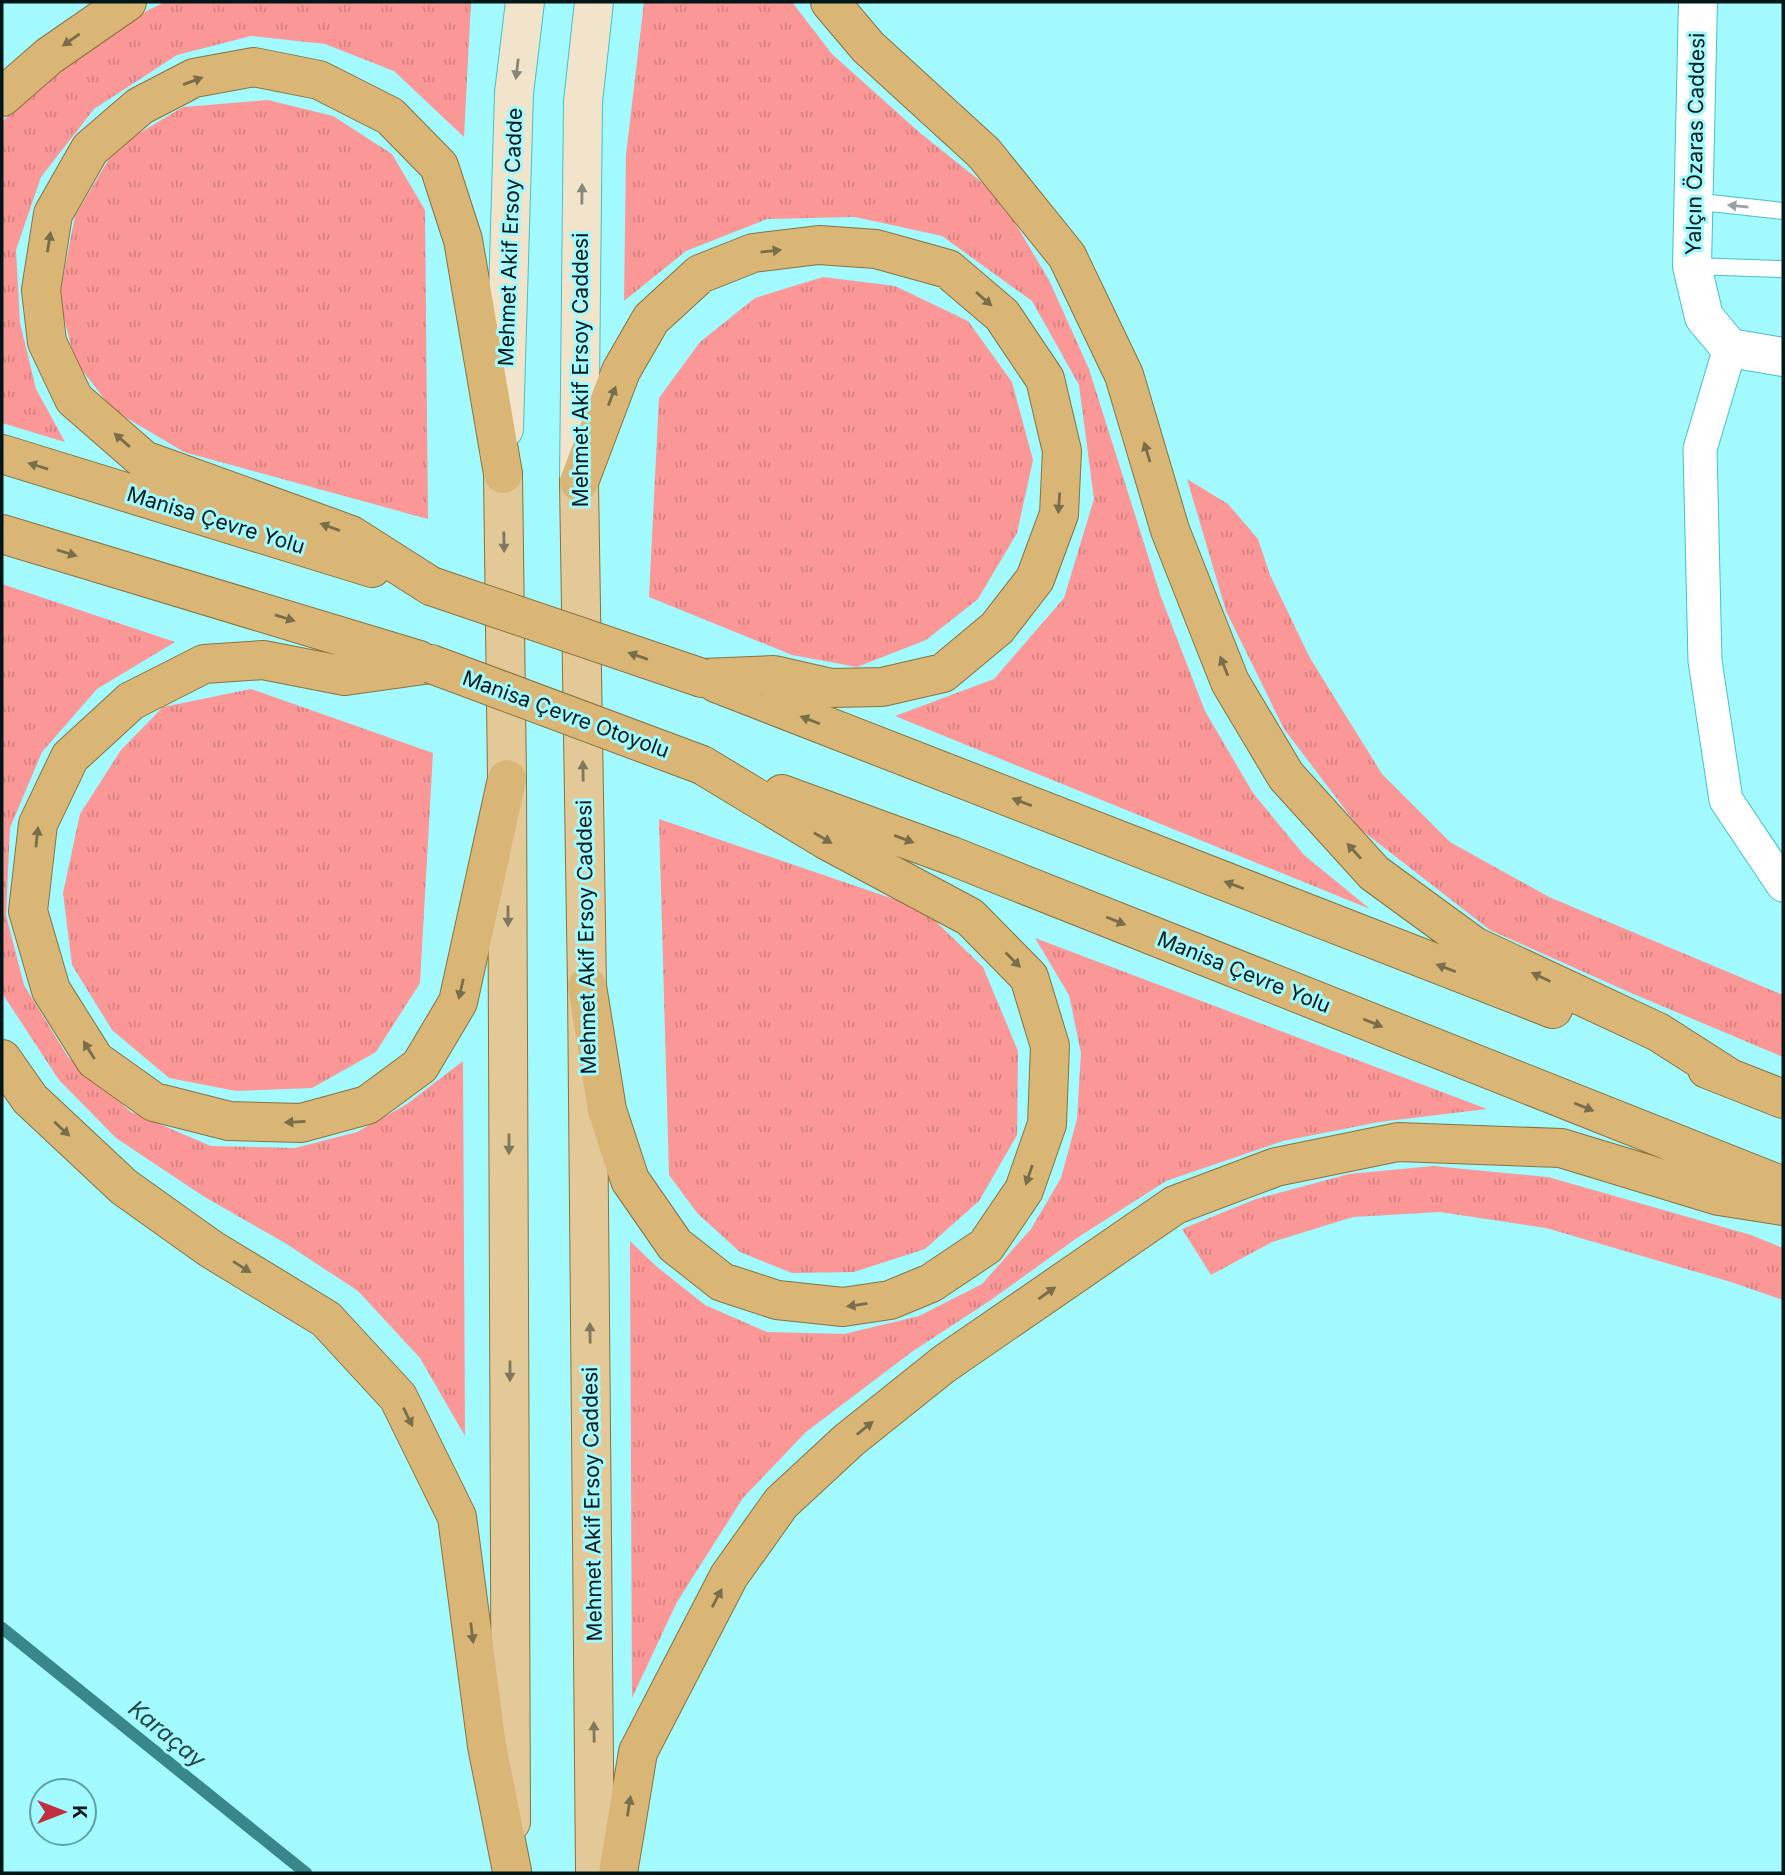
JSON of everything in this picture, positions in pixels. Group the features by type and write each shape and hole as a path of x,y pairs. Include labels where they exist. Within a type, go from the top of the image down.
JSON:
{"highway":[{"path":"2,97 49,55 127,2"},
{"path":"830,2 868,47 985,153 1067,256 1124,375 1170,530 1230,682 1286,776 1374,873 1474,946 1658,1032 1730,1078"},
{"path":"503,474 463,240 439,166 390,116 319,80 254,67 194,78 140,106 90,149 53,214 41,290 47,342 74,398 144,460 351,535 431,586 702,678 1783,1099"},
{"path":"579,482 621,371 652,319 700,274 753,253 819,245 876,248 948,269 1002,315 1045,379 1062,451 1059,514 1035,579 997,628 943,673 882,687 831,688 774,675 702,678"},
{"name":"Manisa Çevre Yolu","path":"2,454 431,586"},
{"path":"2,534 431,664"},
{"path":"431,664 345,676 263,660 204,664 131,701 71,757 38,824 28,911 51,990 95,1060 153,1102 229,1121 301,1123 367,1105 420,1066 458,1002 507,779"},
{"name":"Manisa Çevre Otoyolu","path":"431,664 702,765"},
{"path":"587,986 607,1110 630,1180 675,1245 722,1282 777,1300 843,1307 890,1300 931,1283 986,1246 1024,1190 1047,1124 1050,1046 1029,977 970,917 825,840 702,765"},
{"name":"Manisa Çevre Yolu","path":"702,765 965,862 1783,1186"},
{"path":"2,1059 30,1099 124,1188 211,1248 326,1319 398,1397 457,1517 487,1746 512,1872"},
{"path":"618,1873 638,1752 729,1576 781,1503 849,1440 944,1364 1175,1205 1276,1167 1398,1142 1561,1148 1719,1196 1783,1206"}],"main road":[{"name":"Mehmet Akif Ersoy Cadde","path":"503,474 514,93 525,2"},
{"name":"Mehmet Akif Ersoy Caddesi","path":"594,2 583,102 579,482 596,1873"},
{"path":"503,474 512,1872"}],"street":[{"name":"Yalçın Özaras Caddesi","path":"1698,2 1692,266 1704,317 1730,348"},
{"path":"1783,357 1730,348 1700,449 1705,661 1726,800 1783,885"}],"lane":[{"path":"1692,201 1783,211"},
{"path":"1692,266 1783,269"}],"green space":[{"path":"166,2 471,2 464,137 394,71 325,44 251,36 177,55 94,109 41,177 16,250 20,323 36,389 65,442 2,423 2,122 47,76 150,9"},
{"path":"644,2 792,2 832,54 919,132 999,196 1049,280 1089,369 1161,597 1205,711 1253,793 1304,855 1370,909 895,716 994,679 1064,598 1094,499 1079,385 1032,301 942,236 855,217 767,219 686,251 624,301 626,155"},
{"path":"268,100 333,116 392,154 425,210 428,519 184,452 113,410 75,361 59,299 75,216 116,147 183,107"},
{"path":"823,277 895,286 968,321 1012,382 1033,460 1017,533 978,599 926,640 857,667 792,655 649,597 659,398 700,342 755,298"},
{"path":"1187,479 1228,504 1258,539 1270,575 1310,658 1382,774 1450,842 1549,897 1783,995 1783,1057 1490,930 1360,829 1284,729 1226,611"},
{"path":"2,584 175,642 97,689 42,752 10,828 6,915 24,985 68,1057 131,1112 211,1146 295,1148 357,1132 407,1104 463,1061 465,1436 420,1358 358,1291 285,1243 203,1196 116,1138 59,1080 2,993"},
{"path":"251,689 433,753 420,983 376,1052 312,1088 236,1091 169,1078 112,1030 72,965 63,893 80,814 121,750 163,707"},
{"path":"659,819 923,909 983,967 1018,1051 1017,1135 979,1201 925,1249 854,1272 792,1273 740,1252 698,1214 669,1175"},
{"path":"1035,938 1487,1109 1379,1122 1283,1141 1166,1181 1077,1238 991,1300 913,1351 806,1432 743,1498 677,1602 632,1698 630,1241 656,1266 705,1305 767,1332 844,1334 919,1316 982,1284 1031,1229 1061,1178 1077,1119 1081,1053 1069,995"},
{"path":"1433,1166 1548,1177 1751,1235 1783,1248 1783,1300 1731,1282 1546,1228 1440,1212 1353,1217 1272,1242 1211,1275 1182,1229 1256,1199 1349,1174"}],"waterway":[{"name":"Karaçay","path":"2,1628 306,1873"}]}
